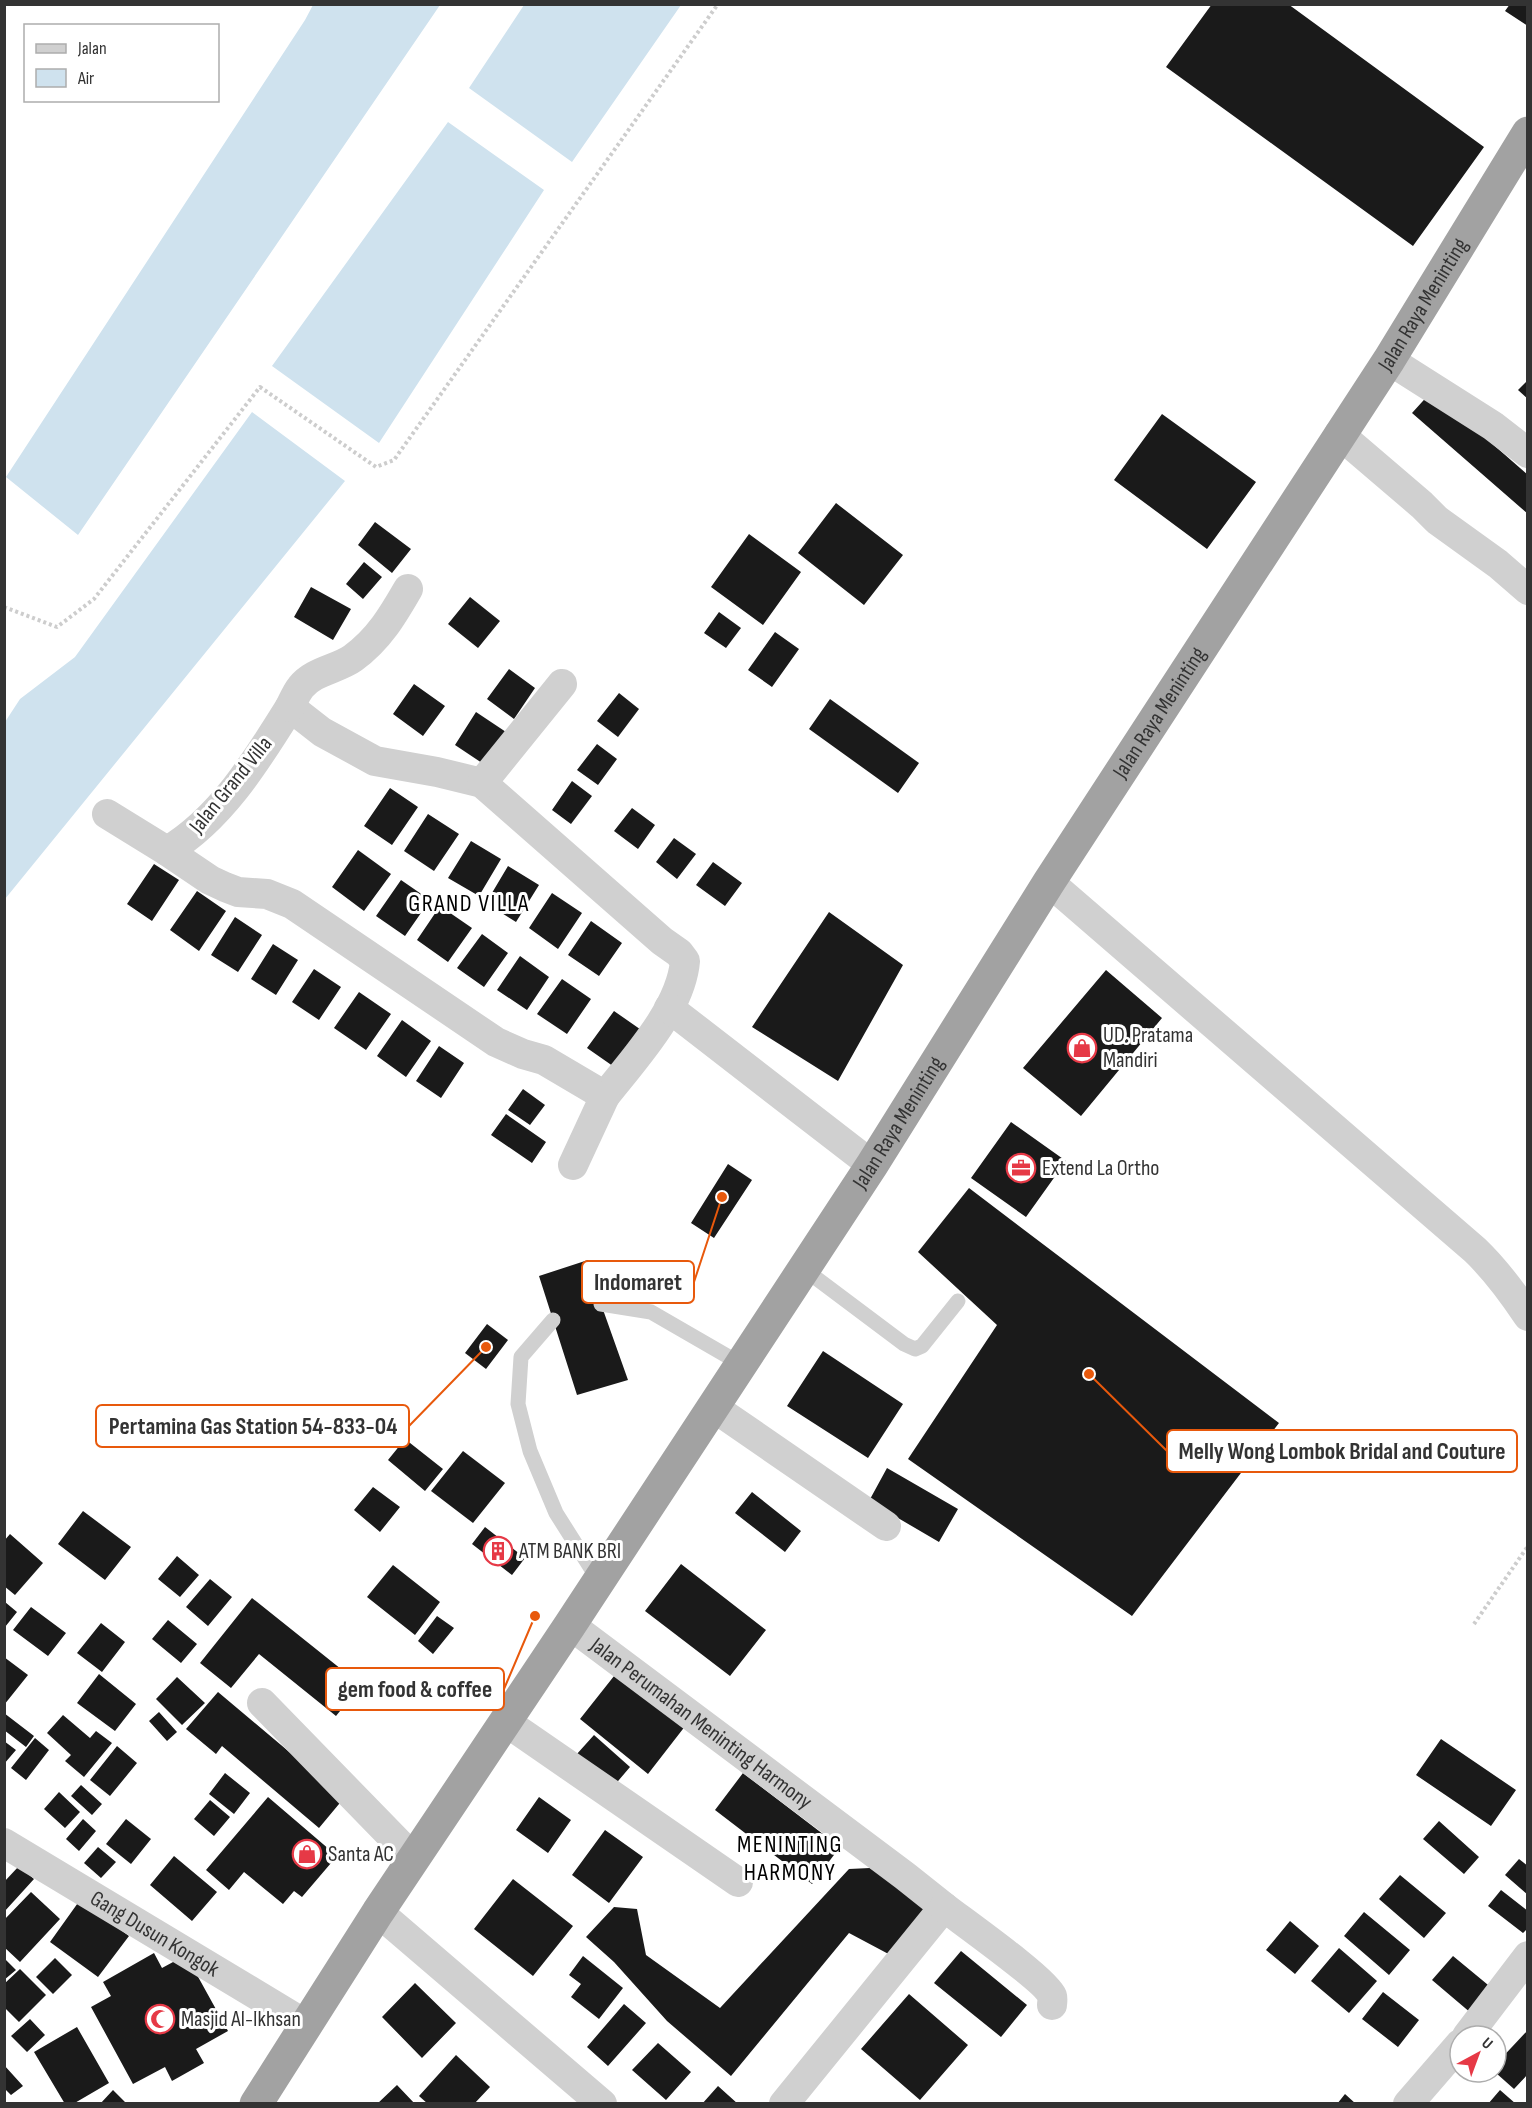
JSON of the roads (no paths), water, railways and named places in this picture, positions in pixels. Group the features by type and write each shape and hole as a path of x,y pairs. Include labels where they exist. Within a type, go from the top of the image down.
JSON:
{"highway":[{"name":"Jalan Raya Meninting","path":"256,2103 378,1912 506,1722 872,1165 1049,882 1389,360 1527,133"}],"street":[{"path":"1389,360 1493,426 1527,453"},
{"path":"1339,434 1437,520 1498,564 1527,590"},
{"name":"Jalan Grand Villa","path":"408,589 387,625 371,644 351,659 301,685 290,707 246,774 188,838 166,851 210,880 225,887 238,892 267,894 292,904 496,1042 522,1054 544,1060 605,1096"},
{"path":"482,783 562,684"},
{"path":"290,707 322,732 375,761 482,783 686,961 684,973 669,1008 605,1096 573,1165"},
{"path":"107,814 166,851"},
{"path":"1049,882 1475,1250 1508,1286 1527,1316"},
{"path":"669,1008 872,1165"},
{"path":"713,1407 886,1526"},
{"name":"Jalan Perumahan Meninting Harmony","path":"570,1624 905,1876 1027,1971 1053,1997 1052,2005"},
{"path":"262,1703 414,1859"},
{"path":"506,1722 738,1882"},
{"name":"Gang Dusun Kongok","path":"4,1843 305,2024"},
{"path":"784,2103 944,1907"},
{"path":"378,1912 602,2103"},
{"path":"1476,2024 1527,1956"},
{"path":"1408,2103 1448,2058"}],"lane":[{"path":"804,1269 904,1344 915,1349 922,1346 958,1301"},
{"path":"601,1304 651,1312 741,1364"},
{"path":"553,1320 521,1357 518,1404 530,1451 556,1513 599,1581"}],"water":[{"path":"313,5 440,5 78,535 6,477"},
{"path":"524,5 681,5 572,162 469,88"},
{"path":"448,122 544,190 379,443 272,366"},
{"path":"252,412 345,481 5,899 5,722 20,699 75,657"}],"place":[{"name":"UD. Pratama Mandiri","path":"1082,1048"},
{"name":"Extend La Ortho","path":"1021,1168"},
{"name":"Indomaret","path":"722,1197"},
{"name":"Pertamina Gas Station 54-833-04","path":"486,1347"},
{"name":"Melly Wong Lombok Bridal and Couture","path":"1089,1374"},
{"name":"ATM BANK BRI","path":"498,1551"},
{"name":"gem food & coffee","path":"535,1616"},
{"name":"Santa AC","path":"307,1854"},
{"name":"Masjid Al-Ikhsan","path":"160,2019"}],"district":[{"name":"GRAND VILLA","path":"469,903"},
{"name":"MENINTING HARMONY","path":"790,1858"}]}
